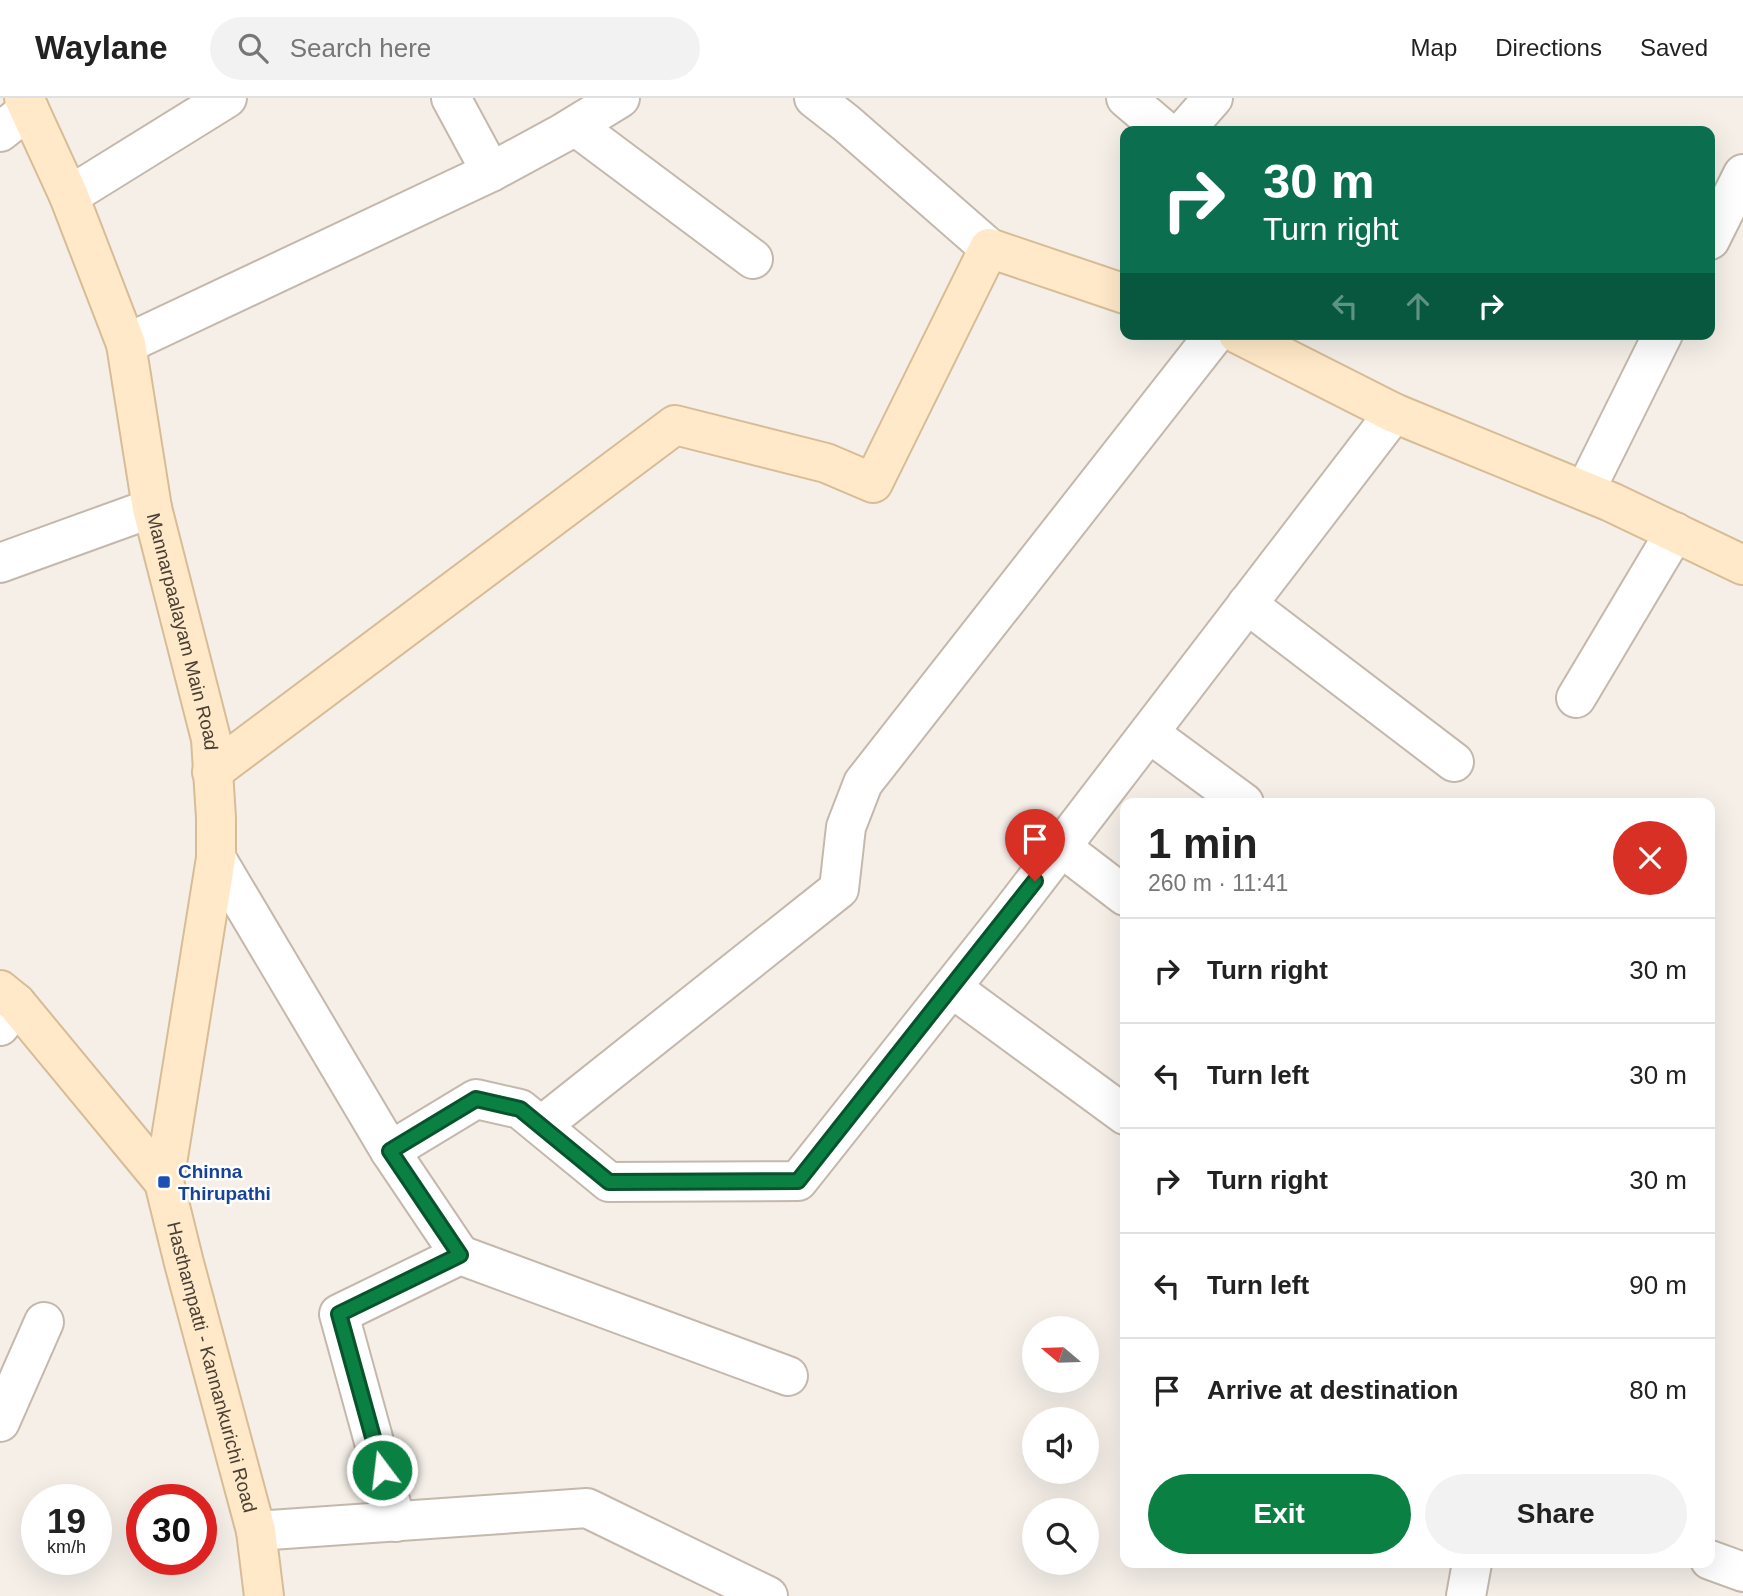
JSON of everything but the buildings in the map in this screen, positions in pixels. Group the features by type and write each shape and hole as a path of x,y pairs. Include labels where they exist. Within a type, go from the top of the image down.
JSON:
{"street":[{"path":"69,196 227,98"},
{"path":"451,98 491,172"},
{"path":"126,344 491,172 620,98"},
{"path":"814,98 989,248 1120,291"},
{"path":"1126,98 1159,126"},
{"path":"1189,126 1213,98"},
{"path":"0,132 27,104"},
{"name":"Mannarpaalayam Main Road","path":"27,104 69,196 126,344 152,508 211,739 216,858 164,1182"},
{"path":"575,126 753,259"},
{"path":"1715,230 1743,174"},
{"path":"212,772 675,425 825,464 873,483 989,248"},
{"path":"541,1126 839,890 846,827 863,783 1210,340"},
{"path":"1250,340 1394,412 1611,502 1743,565"},
{"path":"1585,491 1660,340"},
{"path":"390,1151 476,1099 520,1109 609,1182 798,1181 1062,847 1394,412"},
{"path":"0,563 152,508"},
{"path":"1576,698 1675,532"},
{"path":"1247,604 1454,762"},
{"path":"1149,733 1237,798"},
{"path":"1062,847 1120,892"},
{"path":"216,858 390,1151 460,1255 788,1376"},
{"path":"952,988 1120,1111"},
{"name":"Hasthampatti - Kannankurichi Road","path":"5,1006 164,1182 256,1531 264,1596"},
{"path":"396,1522 339,1314 460,1255"},
{"path":"0,1422 44,1322"},
{"path":"256,1531 587,1508 768,1596"},
{"path":"1715,1562 1743,1572"},
{"path":"1466,1596 1471,1568"}],"place":[{"name":"Chinna Thirupathi","path":"164,1182"}],"route":[{"path":"382,1470 339,1314 460,1255 390,1151 476,1099 520,1109 609,1182 798,1181 1035,881"}]}
